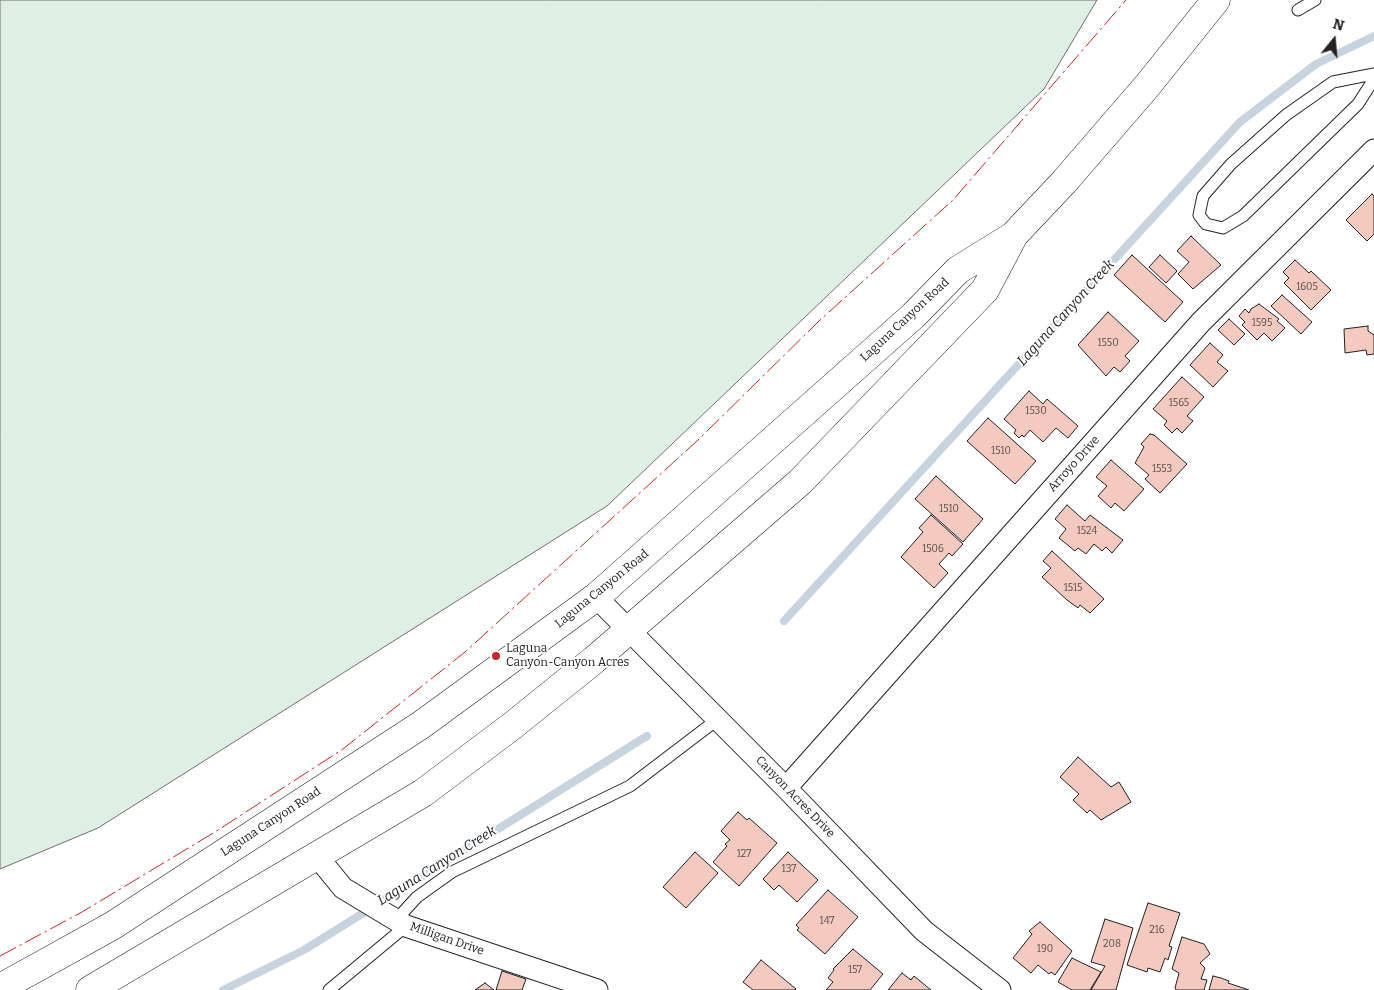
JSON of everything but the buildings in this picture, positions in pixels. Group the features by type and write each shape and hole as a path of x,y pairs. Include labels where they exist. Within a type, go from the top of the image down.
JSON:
{"main road":[{"name":"Laguna Canyon Road","path":"0,988 112,926 413,730 596,597 913,316 958,270 1013,236 1064,182 1141,93 1216,0"},
{"name":"Laguna Canyon Road","path":"90,990 423,793 512,726 628,630 800,482 985,290 1013,236"}],"street":[{"name":"Arroyo Drive","path":"786,788 1201,322 1374,150"},
{"name":"Canyon Acres Drive","path":"596,597 786,788 924,931 1000,990"},
{"name":"Milligan Drive","path":"316,855 343,888 397,920 583,987"}],"lane":[{"path":"1298,10 1315,0"},
{"path":"1374,74 1333,82 1286,115 1231,164 1203,196 1199,215 1206,224 1223,228 1243,216 1358,104 1374,79"},
{"path":"329,990 417,897 452,872 630,786 718,719"}],"green space":[{"path":"0,0 1097,0 1044,89 607,506 98,828 0,869"}],"waterway":[{"name":"Laguna Canyon Creek","path":"784,621 1240,122 1316,64 1374,36"},
{"name":"Laguna Canyon Creek","path":"223,990 304,950 647,736"}],"power":[{"path":"0,956 82,912 215,832 343,749 465,652 698,440 819,321 953,200 1126,0"}],"place":[{"name":"Laguna Canyon-Canyon Acres","path":"496,656"}]}
